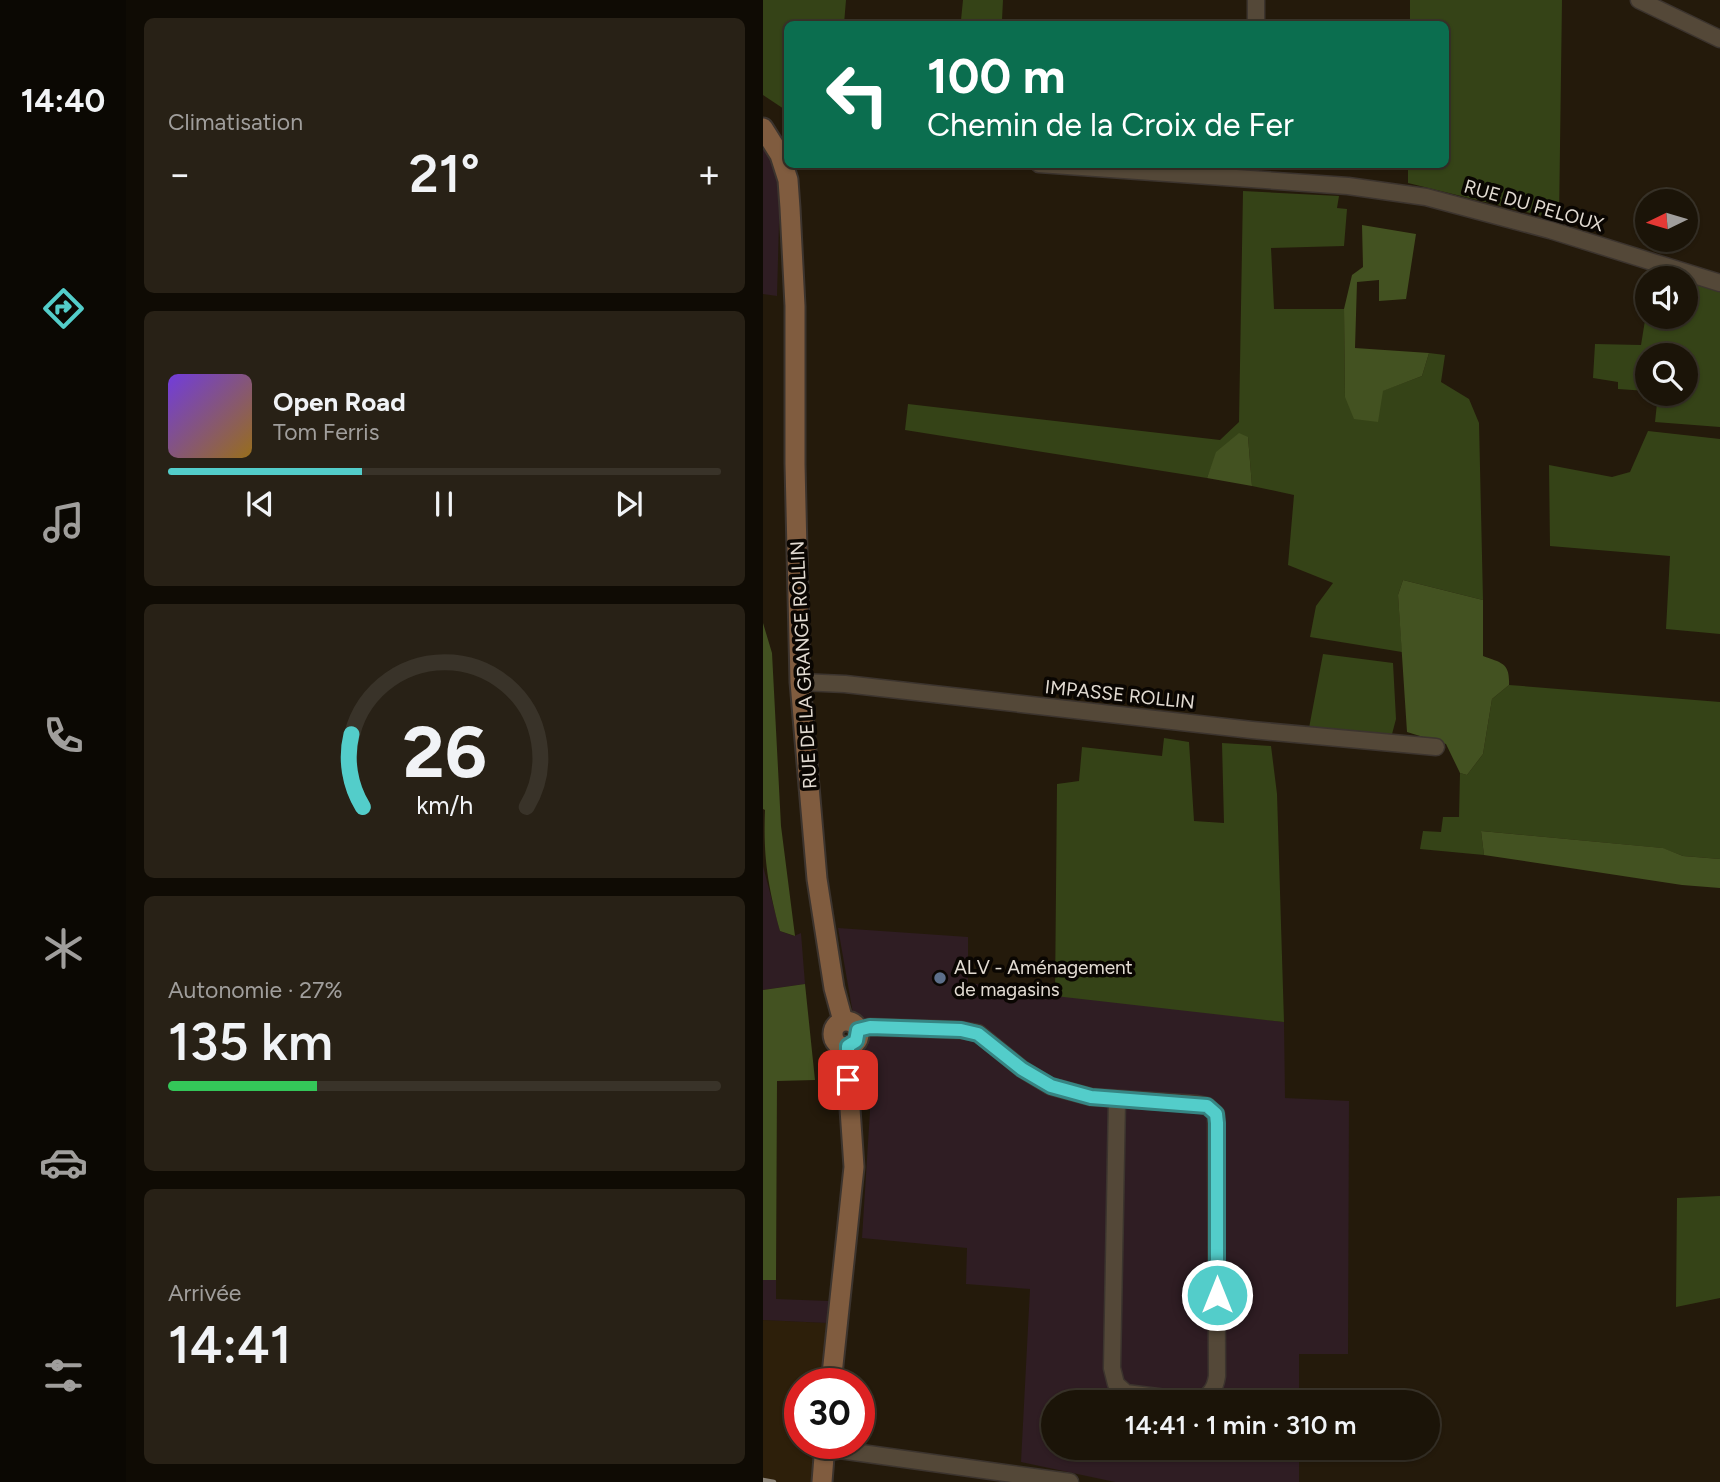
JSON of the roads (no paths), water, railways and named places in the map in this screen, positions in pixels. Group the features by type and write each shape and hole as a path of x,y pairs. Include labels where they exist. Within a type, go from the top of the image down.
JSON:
{"main road":[{"path":"763,111 781,130 784,140"},
{"path":"763,128 784,150"},
{"name":"RUE DE LA GRANGE ROLLIN","path":"788,168 796,306 795,464 800,682 817,879 834,988 850,1032 848,1080 854,1167 833,1368"},
{"path":"823,1477 824,1459"}],"street":[{"path":"1256,0 1256,21"},
{"path":"1639,0 1720,39"},
{"name":"RUE DU PELOUX","path":"1146,168 1252,172 1426,197 1550,230 1720,283"},
{"name":"IMPASSE ROLLIN","path":"800,682 845,684 1436,747"},
{"path":"850,1032 870,1027 961,1030 978,1034 1022,1069 1051,1086 1091,1097 1197,1104 1207,1106 1216,1114 1217,1376 1213,1390"},
{"path":"1117,1100 1112,1368 1116,1384 1123,1390"},
{"path":"875,1453 1070,1482"}],"railway":[{"path":"763,1480 774,1482"}],"place":[{"name":"ALV - Aménagement de magasins","path":"940,978"}]}
